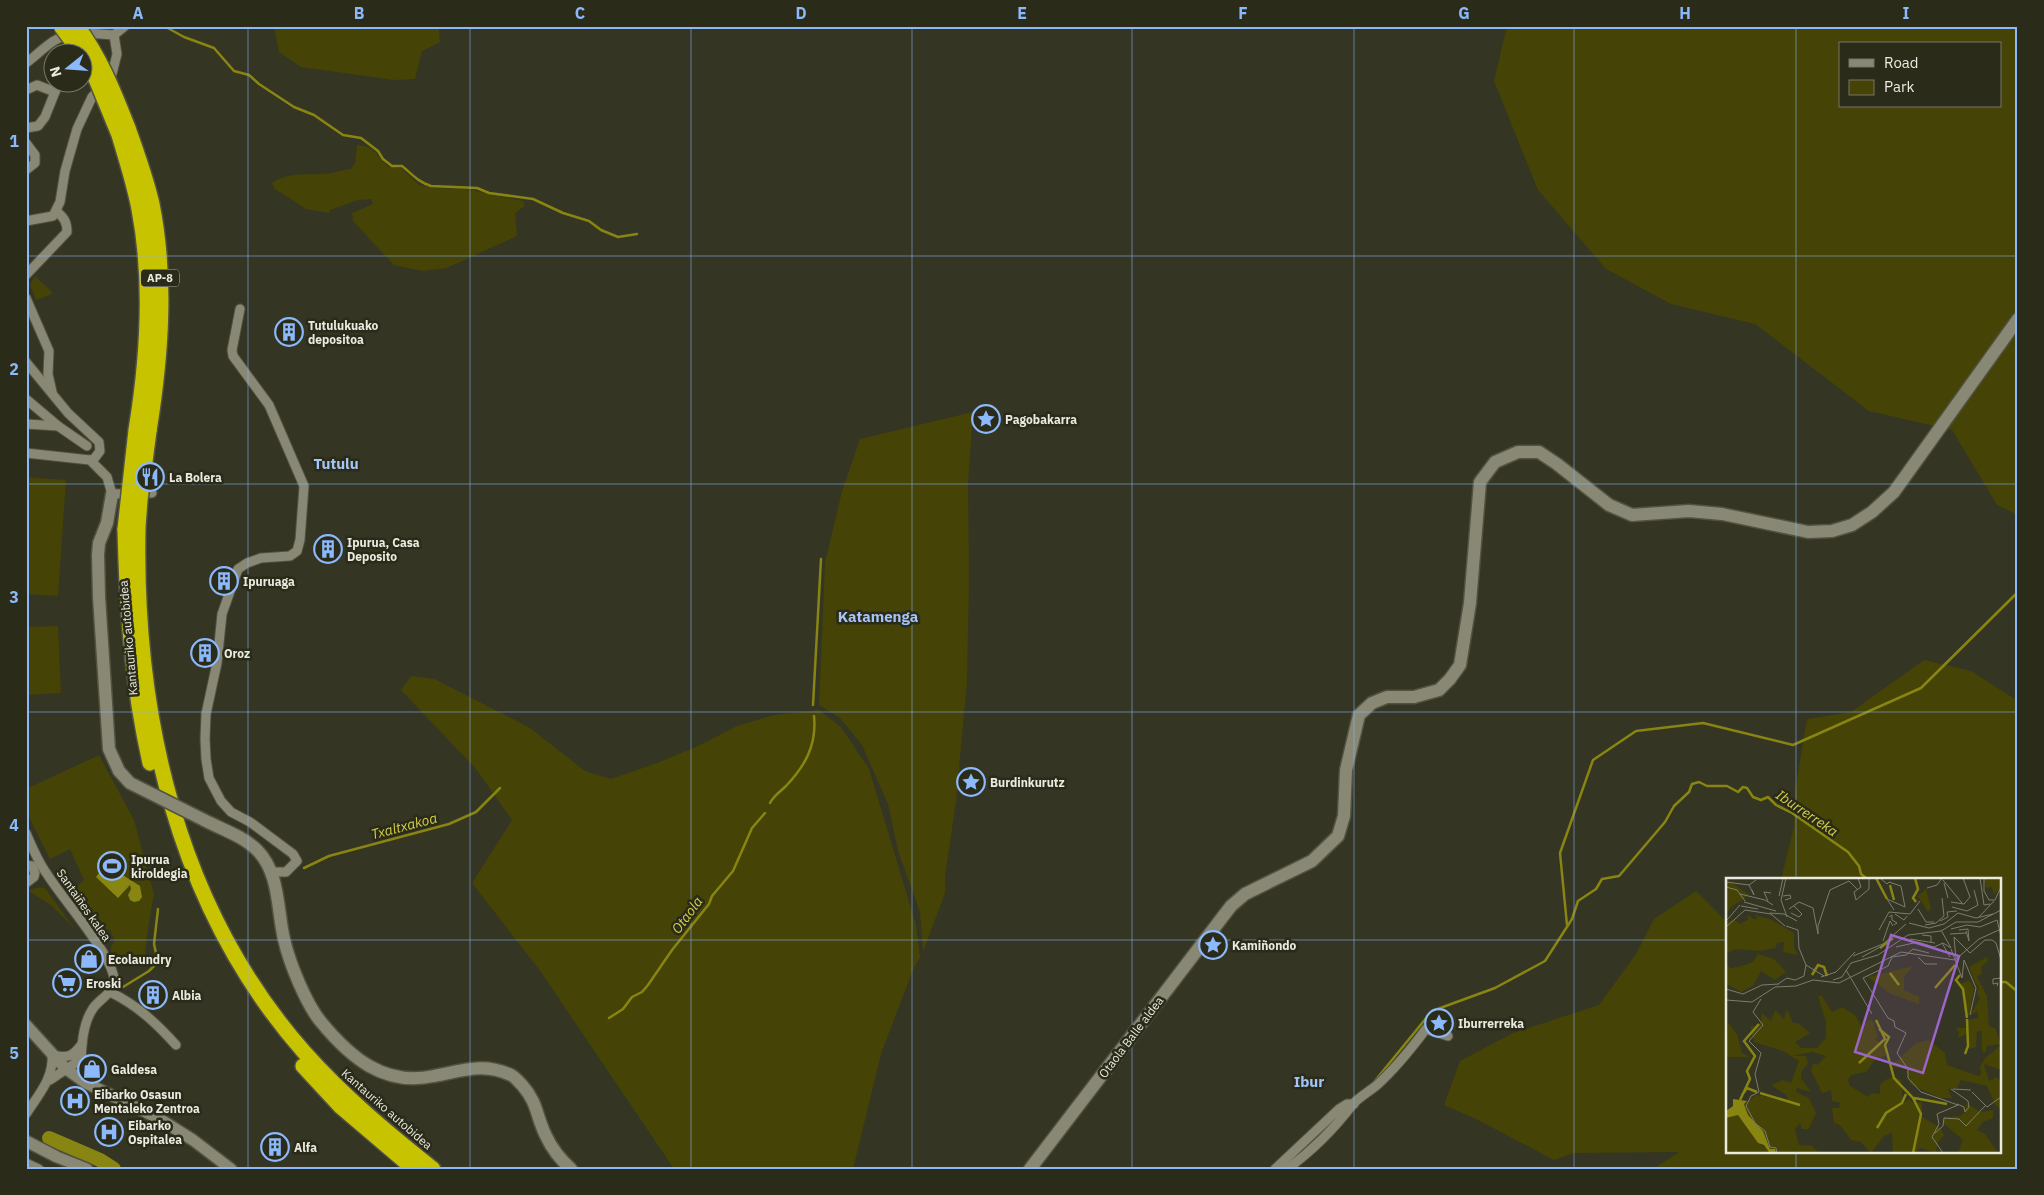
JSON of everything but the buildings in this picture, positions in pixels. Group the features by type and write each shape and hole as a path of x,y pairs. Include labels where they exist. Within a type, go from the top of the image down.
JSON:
{"highway":[{"path":"61,26 73,42"},
{"name":"Kantauriko autobidea","path":"76,32 89,43 103,69 123,131 139,209 148,284 142,431 132,528 127,606 131,657 140,719 153,776 167,824 195,898 219,948 245,993 296,1059 340,1106 414,1169"},
{"name":"Kantauriko autobidea","path":"92,72 123,131"},
{"name":"Kantauriko autobidea","path":"132,528 151,716 166,790 182,841 204,895 227,942 253,988 304,1052 347,1098 433,1169"}],"main road":[{"name":"Otaola Balle aldea","path":"1030,1169 1231,906 1245,894 1312,861 1338,836 1344,816 1346,770 1359,715 1372,703 1387,697 1414,697 1439,690 1450,679 1460,664 1470,603 1480,482 1495,462 1518,452 1539,452 1610,505 1632,515 1689,511 1722,514 1808,532 1832,531 1852,525 1872,512 1894,492 2018,318"},
{"path":"112,494 107,523 99,543 99,597 110,748 119,771 130,783 235,835 257,850 271,872 280,904 284,938 293,969 320,1020 353,1056 377,1071 402,1078 431,1077 479,1067 490,1068 513,1076 532,1096 546,1136 560,1159 571,1169"}],"street":[{"path":"26,63 57,39 76,32 114,35 123,27"},
{"path":"26,221 53,216 56,211 60,202 65,171 77,129 92,97 112,74 117,54 114,35"},
{"path":"26,90 37,85 42,86"},
{"path":"26,128 38,126 45,118 55,92"},
{"path":"26,143 36,155 35,162 26,170"},
{"path":"26,275 66,232 67,224 63,216 56,211"},
{"path":"26,298 49,351 48,374 52,395"},
{"path":"240,309 232,350 233,356 269,404 304,486 305,494 297,551 290,556 261,558 247,563 238,569 222,614 217,663 206,714 206,758 214,788 231,812 250,822 293,854 297,861 286,872 271,872"},
{"path":"26,362 68,413 96,439 100,447 112,494 152,493"},
{"path":"26,399 58,426 87,446 89,452 87,459"},
{"path":"26,424 58,426"},
{"path":"87,446 95,443 96,439"},
{"path":"26,453 94,459 100,451"},
{"path":"87,459 106,475"},
{"path":"26,883 34,877 30,867 28,837"},
{"name":"Santaiñes kalea","path":"28,837 46,874 96,943 112,970 114,982 110,992"},
{"path":"30,867 46,874"},
{"path":"84,1082 81,1055 85,1032 92,1010 110,992 130,1002 160,1026 176,1045"},
{"path":"26,1025 66,1069 84,1082 158,1118 193,1140 231,1169"},
{"path":"1287,1169 1335,1128 1354,1104 1377,1085 1406,1056 1426,1029 1448,1036"},
{"path":"53,1054 62,1057 70,1056 84,1042"},
{"path":"48,1082 52,1072 53,1054"},
{"path":"26,1114 54,1075 66,1069 81,1055"},
{"path":"1274,1169 1339,1109 1347,1104 1354,1104"},
{"path":"26,1141 57,1157"},
{"path":"26,1146 87,1169"},
{"path":"26,1163 39,1169"}],"green space":[{"path":"274,26 415,26 439,29 440,42 422,51 415,79 394,80 301,67 279,52"},
{"path":"1507,26 2018,26 2018,515 1997,505 1952,430 1869,411 1755,324 1671,304 1606,269 1538,190 1494,81"},
{"path":"357,145 372,149 388,166 401,168 419,185 434,188 466,189 523,201 525,206 515,213 517,236 447,268 422,271 394,265 353,221 352,213 373,204 371,199 358,200 330,210 329,213 306,209 275,189 272,183 284,177 304,174 327,174 351,169 355,163"},
{"path":"35,276 52,294 36,300 30,285"},
{"path":"973,412 968,482 967,681 956,801 945,877 945,893 923,952 920,912 898,851 888,804 862,745 840,718 819,705 825,563 842,491 860,439"},
{"path":"26,477 66,480 58,596 26,594"},
{"path":"58,626 61,693 26,695 26,627"},
{"path":"1924,660 1971,671 2018,701 2018,1169 1653,1169 1679,1152 1574,1153 1554,1160 1474,1118 1444,1105 1460,1061 1513,1033 1599,1005 1636,954 1654,919 1696,891 1726,921 1726,1152 2002,1152 2002,878 1781,878 1794,827 1795,791 1807,719 1851,712"},
{"path":"411,676 434,679 509,717 530,728 585,771 611,779 698,746 737,726 774,715 819,710 841,727 869,769 916,925 920,957 912,972 881,1054 853,1169 674,1169 541,972 472,883 512,820 476,769 401,690"},
{"name":"Ipurua kiroldegia","path":"99,755 134,820 154,894 145,955 140,961 122,964 112,954 111,948 115,941 110,930 103,929 98,917 88,910 87,912 83,902 74,890 84,880 70,849 50,859 26,811 26,789"},
{"path":"45,888 74,928 51,905 27,890"}],"shaded area":[{"path":"106,864 110,864 115,870 140,886 142,897 139,901 134,902 130,900 128,895 131,889 130,885 118,898 96,877"}],"waterway":[{"path":"164,26 184,37 214,48 234,71 249,75 259,84 294,107 314,115 343,135 361,138 378,151 383,159 392,166 402,166 415,178 426,184 431,186 477,188 489,193 533,199 563,213 589,221 601,230 618,237 637,234"},
{"name":"Otaola","path":"813,705 821,559"},
{"path":"1567,925 1560,853 1593,760 1636,731 1703,723 1793,745 1921,688 2018,592"},
{"name":"Otaola","path":"770,803 804,763 814,736 814,716"},
{"name":"Iburrerreka","path":"1374,1082 1432,1011 1495,988 1545,961 1572,919 1578,901 1596,889 1602,879 1619,876 1665,822 1674,806 1689,792 1692,784 1699,782 1707,786 1727,786 1738,792 1743,787 1747,788 1753,797 1761,800 1768,797 1776,805 1792,813 1848,852 1859,866 1861,874 1866,878"},
{"name":"Txaltxakoa","path":"304,868 329,856 449,824 476,812 500,788"},
{"name":"Otaola","path":"609,1018 623,1009 632,997 642,992 648,985 672,950 709,904 712,896 733,871 752,828 765,813"},
{"name":"Txaltxakoa","path":"123,987 149,971 158,962 154,944 158,909"},
{"name":"Iburrerreka","path":"2002,982 2006,982 2018,992"},
{"path":"49,1138 100,1160 114,1169"}],"place":[{"name":"Tutulukuako depositoa","path":"289,332"},
{"name":"Pagobakarra","path":"986,419"},
{"name":"La Bolera","path":"150,477"},
{"name":"Ipurua, Casa Deposito","path":"328,549"},
{"name":"Ipuruaga","path":"224,581"},
{"name":"Oroz","path":"205,653"},
{"name":"Burdinkurutz","path":"971,782"},
{"name":"Ipurua kiroldegia","path":"112,866"},
{"name":"Kamiñondo","path":"1213,945"},
{"name":"Ecolaundry","path":"89,959"},
{"name":"Eroski","path":"67,983"},
{"name":"Albia","path":"153,995"},
{"name":"Iburrerreka","path":"1439,1023"},
{"name":"Galdesa","path":"92,1069"},
{"name":"Eibarko Osasun Mentaleko Zentroa","path":"75,1101"},
{"name":"Eibarko Ospitalea","path":"109,1132"},
{"name":"Alfa","path":"275,1147"}],"district":[{"name":"Tutulu","path":"336,463"},
{"name":"Katamenga","path":"878,616"},
{"name":"Ibur","path":"1309,1081"}]}
